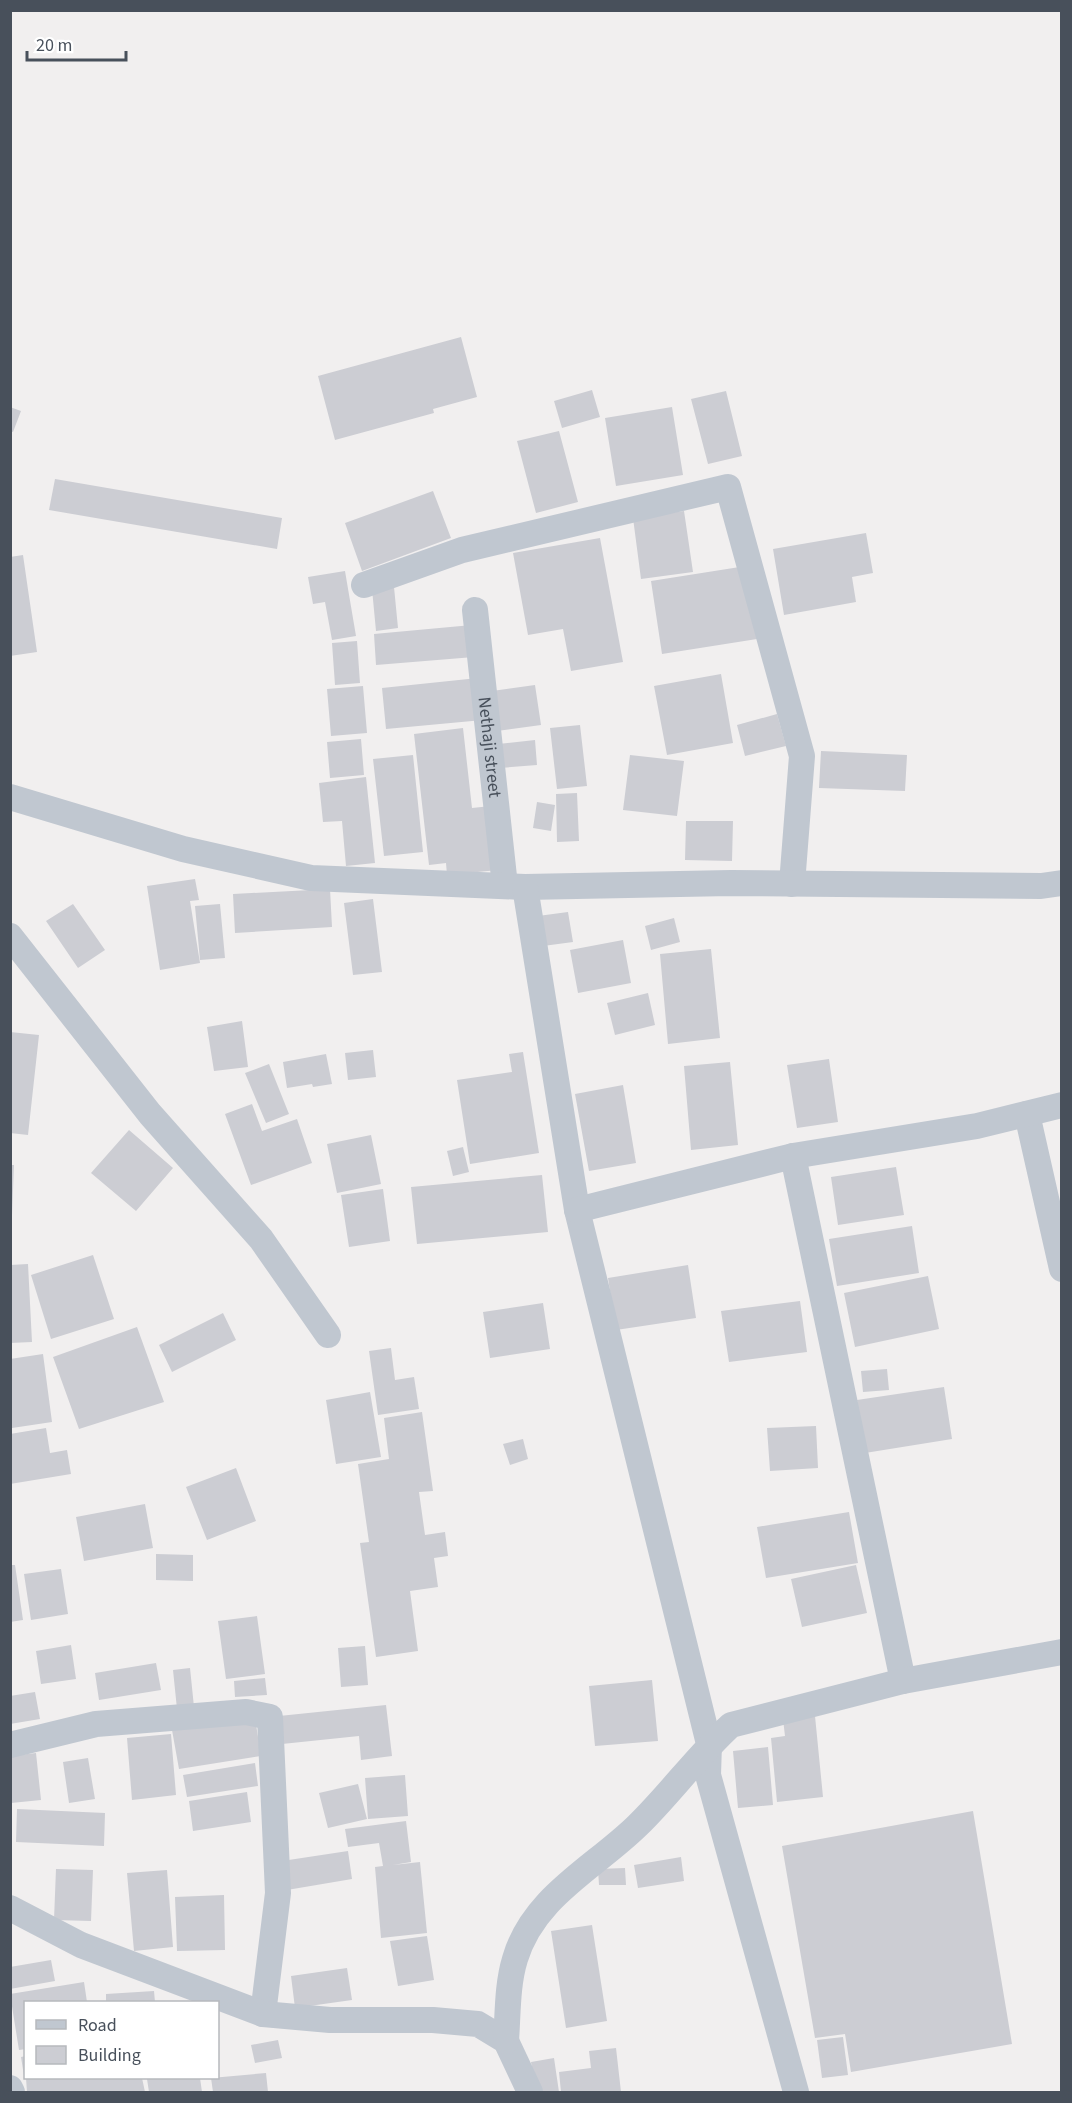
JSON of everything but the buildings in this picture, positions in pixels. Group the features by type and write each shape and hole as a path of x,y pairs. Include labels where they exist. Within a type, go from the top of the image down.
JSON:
{"street":[{"path":"364,585 462,550 728,487 802,756 792,884"},
{"name":"Nethaji street","path":"475,610 515,886 577,1210 710,1744 708,1775 796,2092"},
{"path":"10,797 183,849 311,878 515,886 792,884 1041,886 1062,883"},
{"path":"10,936 150,1114 261,1239 328,1335"},
{"path":"577,1210 793,1156 977,1126 1062,1105"},
{"path":"1027,1114 1062,1269"},
{"path":"793,1156 903,1681"},
{"path":"530,2092 506,2041 515,1958 529,1930 551,1898 636,1827 710,1744 731,1725 903,1681 1062,1652"},
{"path":"10,1746 96,1724 246,1712 270,1717 278,1893 263,2014"},
{"path":"10,1908 81,1945 263,2014 330,2020 433,2020 478,2024 506,2041"},
{"path":"10,2088 12,2092"}]}
